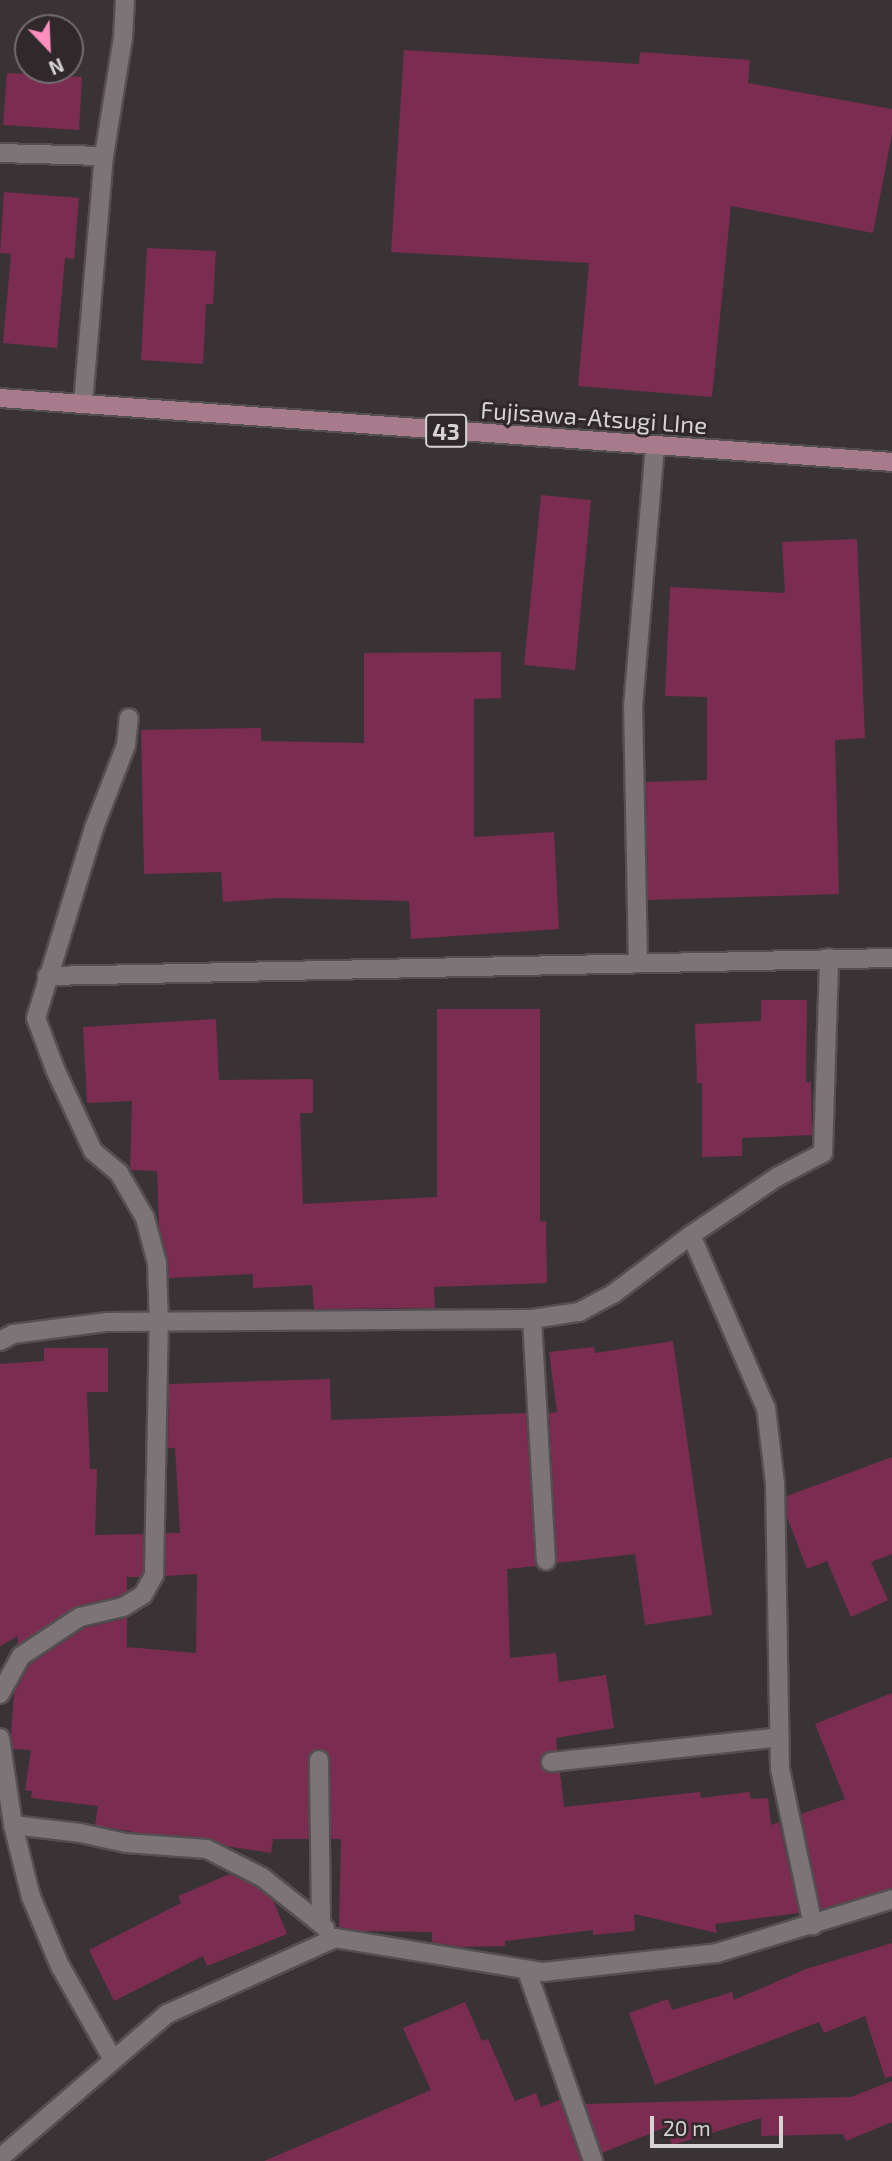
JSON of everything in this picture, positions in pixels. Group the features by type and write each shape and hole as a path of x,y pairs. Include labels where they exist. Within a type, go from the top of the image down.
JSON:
{"main road":[{"name":"Fujisawa-Atsugi LIne","path":"0,398 892,462"}],"street":[{"path":"83,404 104,156 123,38 125,0"},
{"path":"0,153 104,156"},
{"path":"638,963 633,707 655,446"},
{"path":"0,1694 21,1656 80,1617 123,1606 143,1595 154,1575 159,1324 157,1263 145,1218 119,1173 93,1151 55,1069 36,1018 94,828 126,745 129,718"},
{"path":"0,1341 13,1334 107,1322 159,1324 532,1319 579,1312 613,1294 691,1235 777,1177 823,1153 829,958"},
{"path":"47,976 892,958"},
{"path":"691,1235 766,1408 775,1483 780,1769 813,1926"},
{"path":"532,1319 546,1561"},
{"path":"551,1762 780,1737"},
{"path":"0,1738 13,1825 31,1897 60,1966 112,2058"},
{"path":"319,1760 321,1924"},
{"path":"13,1825 80,1833 126,1843 207,1849 262,1877 335,1938"},
{"path":"0,2158 112,2058 167,2014 335,1938 527,1971 717,1953 813,1926 892,1899"},
{"path":"527,1971 593,2161"}],"building":[{"path":"404,50 639,64 640,52 750,60 748,83 892,109 892,134 873,233 731,206 712,397 578,386 589,263 391,252"},
{"path":"7,73 14,73 14,84 82,84 79,130 3,125"},
{"path":"4,192 79,198 74,259 65,258 57,348 3,343 11,254 0,253"},
{"path":"147,248 216,251 213,304 206,304 203,364 141,360"},
{"path":"541,495 591,500 575,670 524,665"},
{"path":"857,539 865,738 835,740 839,894 648,900 646,782 707,780 707,697 665,696 670,587 785,593 782,542"},
{"path":"501,652 501,698 474,699 474,837 554,832 559,929 411,939 409,901 279,898 223,902 221,872 144,874 141,730 261,728 261,741 364,743 364,653"},
{"path":"761,1000 807,1000 806,1082 811,1082 812,1135 742,1138 742,1156 702,1157 702,1083 697,1083 695,1024 761,1021"},
{"path":"437,1009 540,1009 540,1222 546,1221 547,1283 434,1287 435,1308 314,1309 312,1285 253,1288 253,1274 169,1278 168,1260 159,1226 157,1171 130,1170 132,1101 87,1103 83,1027 216,1019 219,1080 313,1079 313,1113 300,1113 303,1204 437,1197"},
{"path":"673,1341 712,1615 645,1625 635,1554 557,1563 549,1413 557,1412 549,1352 594,1347 595,1353"},
{"path":"44,1348 108,1348 108,1392 87,1392 90,1469 97,1469 95,1535 143,1534 143,1572 140,1577 127,1577 127,1591 119,1596 77,1606 17,1645 18,1636 0,1646 0,1364 44,1361"},
{"path":"330,1379 331,1420 526,1413 536,1566 507,1569 510,1658 556,1653 559,1682 606,1675 614,1728 556,1738 557,1750 544,1753 540,1763 542,1768 547,1773 560,1772 564,1807 700,1792 701,1798 749,1792 751,1799 768,1798 771,1825 779,1822 799,1913 715,1924 717,1933 634,1914 635,1931 593,1935 593,1930 505,1941 505,1946 461,1947 432,1942 432,1932 361,1931 339,1927 341,1839 331,1839 330,1760 328,1754 320,1749 313,1751 308,1759 309,1839 273,1839 271,1853 226,1846 208,1838 139,1833 95,1825 98,1806 31,1798 32,1791 25,1790 31,1750 13,1749 11,1735 14,1693 30,1664 85,1628 127,1618 127,1647 196,1653 197,1574 165,1576 166,1533 180,1533 175,1448 168,1448 169,1384"},
{"path":"892,1457 892,1554 871,1562 888,1600 851,1617 827,1561 807,1569 787,1517 787,1496"},
{"path":"892,1693 892,1888 821,1909 801,1814 845,1799 815,1724"},
{"path":"230,1874 256,1887 273,1900 287,1934 207,1966 203,1956 114,2001 89,1950 181,1903 178,1896"},
{"path":"892,1943 892,2076 885,2078 865,2016 824,2033 819,2022 655,2085 629,2013 668,1999 672,2010 732,1992 734,2000 806,1969"},
{"path":"465,2002 482,2041 488,2039 515,2101 536,2093 541,2107 560,2100 581,2161 264,2161 431,2090 403,2028"},
{"path":"892,2081 892,2122 846,2141 843,2134 761,2136 761,2118 672,2145 666,2127 602,2153 585,2104 851,2097"}]}
